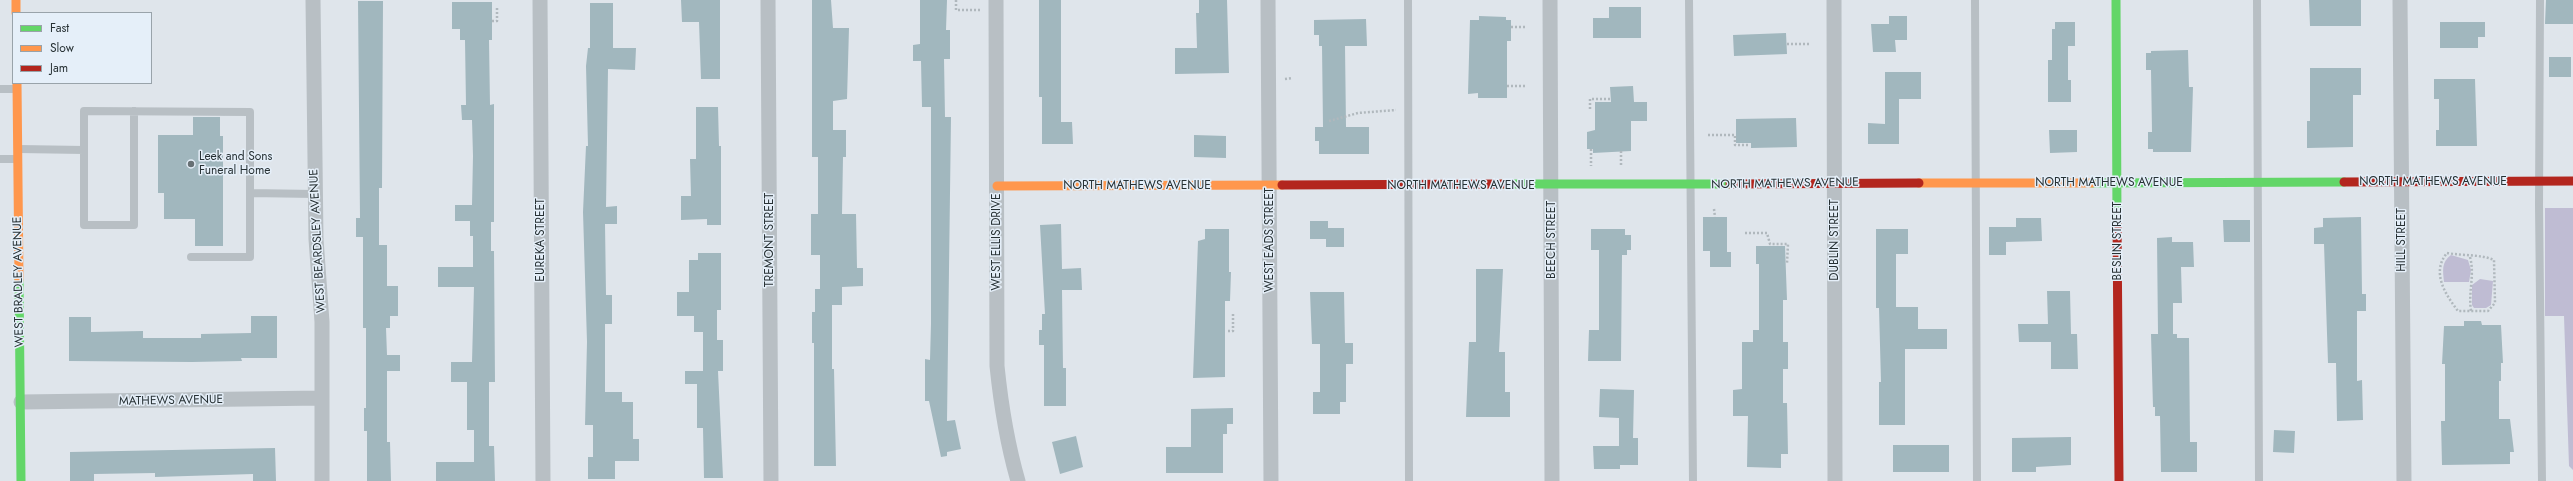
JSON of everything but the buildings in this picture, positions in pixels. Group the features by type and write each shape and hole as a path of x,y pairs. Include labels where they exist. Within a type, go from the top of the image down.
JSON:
{"street":[{"path":"16,0 16,12"},
{"name":"WEST BEARDSLEY AVENUE","path":"313,0 316,239 322,322 322,481"},
{"name":"EUREKA STREET","path":"540,0 543,481"},
{"name":"TREMONT STREET","path":"768,0 771,481"},
{"name":"WEST EADS STREET","path":"1268,0 1271,481"},
{"name":"BEECH STREET","path":"1550,0 1552,186 1552,481"},
{"name":"DUBLIN STREET","path":"1834,0 1835,481"},
{"name":"BESLIN STREET","path":"2116,0 2119,481"},
{"name":"HILL STREET","path":"2400,0 2404,481"},
{"name":"WEST ELLIS DRIVE","path":"996,5 997,366 1006,435 1018,481"},
{"name":"WEST BRADLEY AVENUE","path":"17,86 21,481"},
{"name":"NORTH MATHEWS AVENUE","path":"997,186 1552,186 2117,182 2258,184 2573,181"},
{"name":"MATHEWS AVENUE","path":"21,402 322,398"}],"lane":[{"path":"1408,0 1409,109 1407,186 1409,481"},
{"path":"1690,0 1693,481"},
{"path":"1975,0 1977,481"},
{"path":"2257,0 2259,481"},
{"path":"2540,0 2542,481"},
{"path":"0,89 17,86"},
{"path":"134,111 134,225 84,225 84,111 134,111 250,112 250,258 190,257"},
{"path":"17,149 84,150"},
{"path":"0,159 18,159"},
{"path":"250,193 315,194"}],"path":[{"path":"956,0 956,10 996,5"},
{"path":"492,21 497,21 497,6"},
{"path":"1512,27 1526,27"},
{"path":"1787,44 1809,44"},
{"path":"1507,86 1526,86"},
{"path":"1590,109 1590,99 1611,99"},
{"path":"1329,121 1358,113 1409,109"},
{"path":"1708,135 1735,134 1735,146 1748,145"},
{"path":"1591,149 1592,168"},
{"path":"1621,151 1621,168"},
{"path":"1714,209 1715,216"},
{"path":"1746,233 1767,233 1770,244 1788,244 1787,263"},
{"path":"2448,253 2470,257 2482,255 2494,260 2496,265 2495,303 2488,311 2458,311 2446,295 2441,283 2441,260 2448,253"},
{"path":"2470,257 2473,268 2470,286 2471,311"},
{"path":"1228,332 1233,332 1233,312"}],"shaded area":[{"path":"2545,208 2573,208 2573,470 2569,466 2564,316 2545,316"},
{"path":"2451,255 2468,260 2471,270 2469,282 2444,282 2444,264"},
{"path":"2480,279 2493,281 2491,305 2486,308 2474,308 2472,305 2472,285"}],"traffic: fast":[{"path":"2116,0 2117,222"},
{"path":"2092,183 2344,182"},
{"path":"1503,184 1730,184"},
{"path":"19,280 21,481"}],"traffic: slow":[{"path":"16,0 16,12"},
{"path":"17,84 19,280"},
{"path":"1919,183 2092,183"},
{"path":"997,186 1282,185"}],"traffic: jam":[{"path":"2344,182 2573,181"},
{"path":"1730,184 1919,183"},
{"path":"1282,185 1503,184"},
{"path":"2117,222 2119,481"}],"place":[{"name":"Leek and Sons Funeral Home","path":"191,164"}]}
